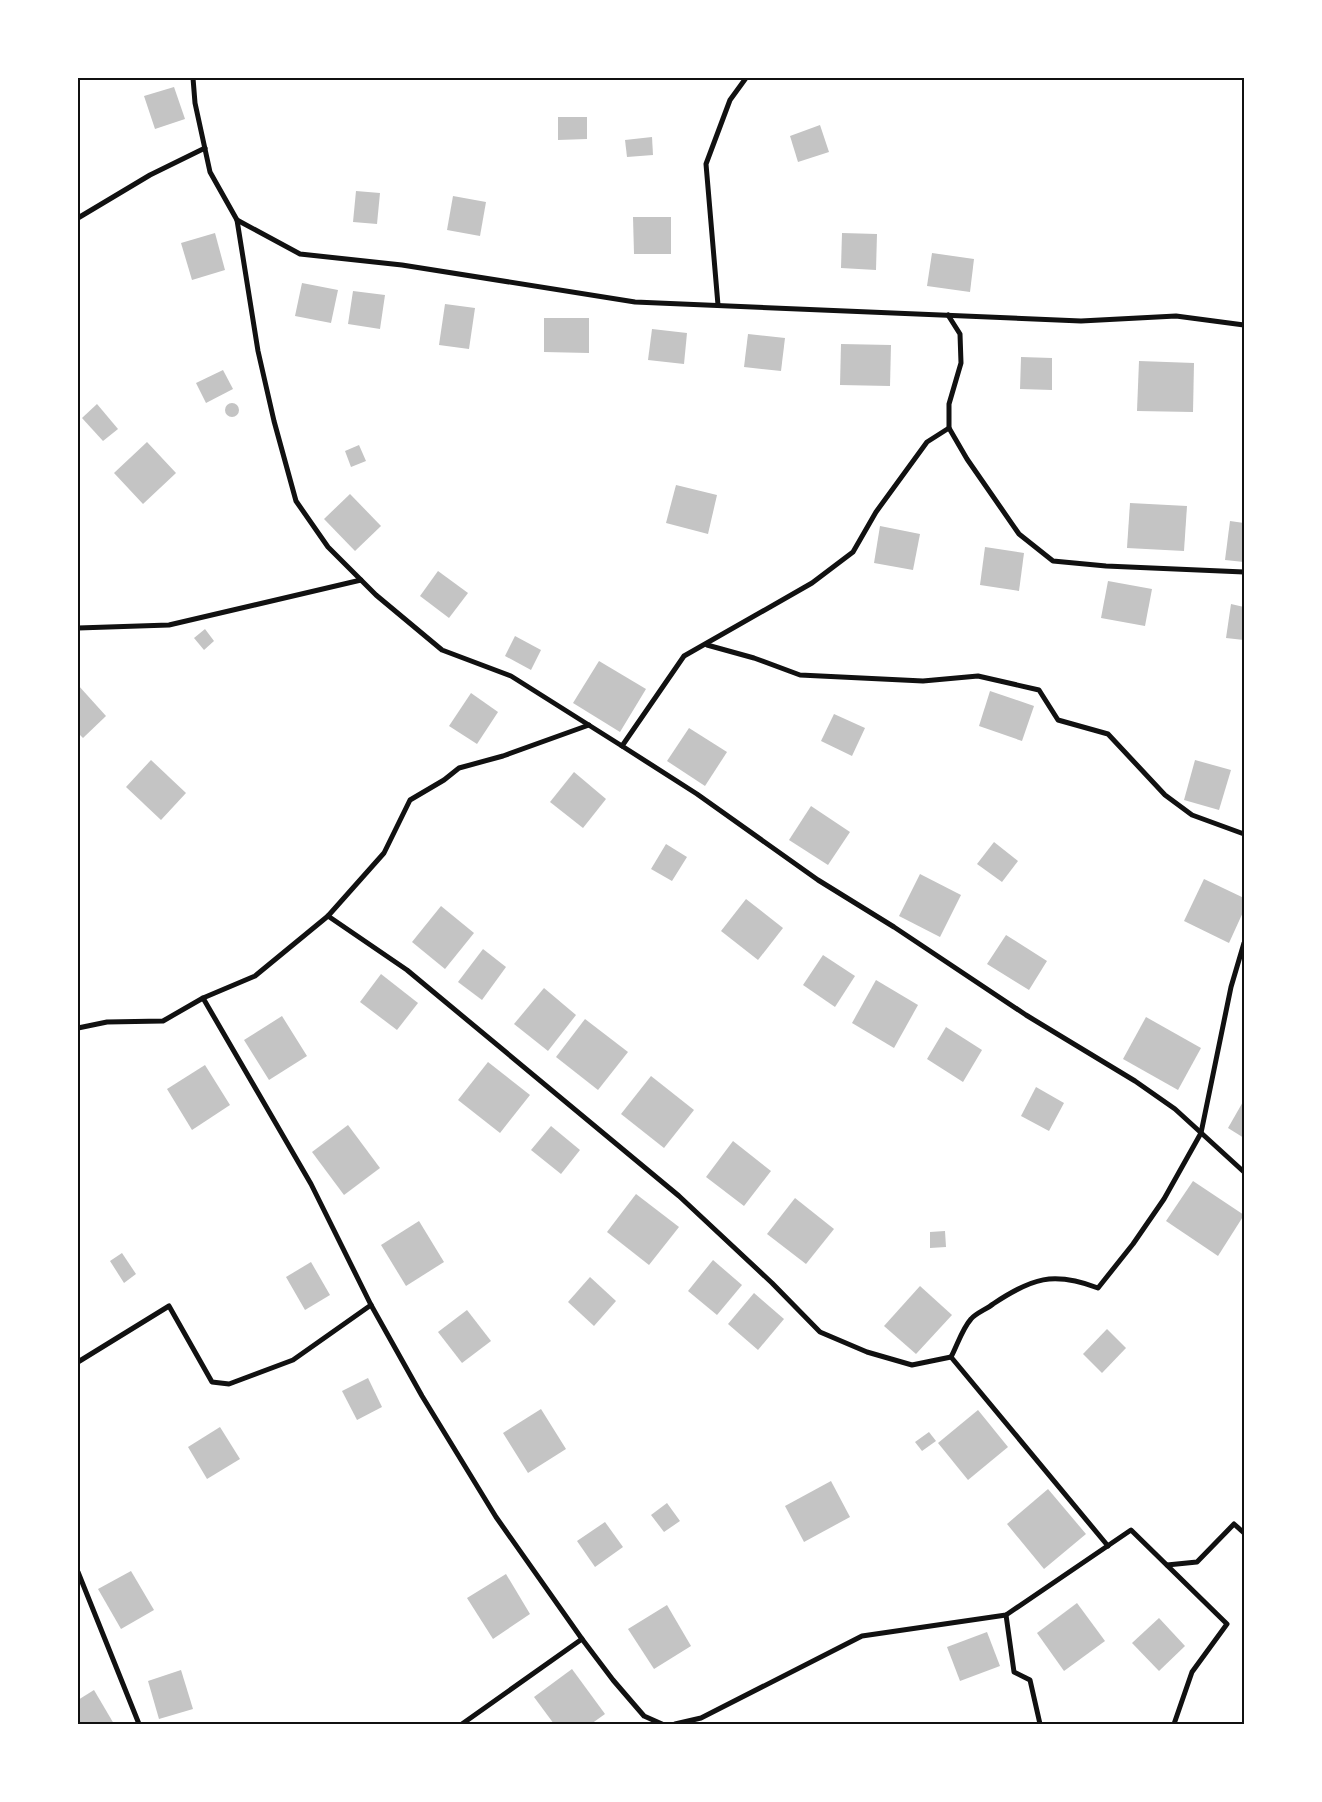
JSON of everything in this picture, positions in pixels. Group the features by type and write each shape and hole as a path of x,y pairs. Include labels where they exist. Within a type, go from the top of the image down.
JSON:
{"street":[{"path":"193,78 195,103 210,172 237,220 258,351 274,421 296,501 328,547 361,580 442,650 511,676 697,794 818,880 894,927 1026,1015 1135,1081 1175,1109 1244,1172"},
{"path":"718,305 706,164 730,100 746,78"},
{"path":"78,218 150,175 205,148"},
{"path":"237,220 300,254 402,265 635,302 1081,321 1176,316 1244,325"},
{"path":"948,315 960,334 960,363 949,404 950,428 967,459 1019,534 1054,561 1106,566 1244,572"},
{"path":"622,746 684,656 707,645 756,613 812,584 854,552 876,512 927,442 950,428"},
{"path":"78,628 169,625 361,580"},
{"path":"707,645 754,658 800,675 923,680 978,676 1039,690 1058,720 1108,734 1165,795 1192,815 1244,834"},
{"path":"78,1028 107,1022 163,1021 203,998 255,976 328,916 384,853 410,800 444,780 459,768 503,756 589,725"},
{"path":"328,916 407,970 679,1196 772,1283 820,1332 867,1352 912,1365 951,1358"},
{"path":"951,1358 971,1319 1032,1281 1075,1279 1098,1288 1133,1244 1164,1199 1201,1133 1230,987 1244,943"},
{"path":"203,998 311,1184 371,1305 422,1396 496,1517 613,1680 644,1716 662,1724"},
{"path":"78,1362 169,1306 212,1382 229,1384 293,1360 371,1305"},
{"path":"951,1358 1108,1546"},
{"path":"1167,1565 1196,1562 1234,1524 1244,1533"},
{"path":"675,1724 701,1718 862,1636 1006,1615 1132,1530 1227,1624 1192,1672 1174,1724"},
{"path":"78,1572 139,1724"},
{"path":"1006,1615 1014,1672 1030,1680 1040,1724"},
{"path":"462,1724 582,1639"}],"building":[{"path":"174,87 185,119 155,129 144,96"},
{"path":"558,117 587,117 587,139 558,140"},
{"path":"820,125 829,152 798,162 790,136"},
{"path":"652,137 653,155 627,157 625,140"},
{"path":"356,191 380,193 377,224 353,222"},
{"path":"453,196 486,202 480,236 447,230"},
{"path":"633,217 671,217 671,254 634,254"},
{"path":"215,233 225,270 192,280 181,243"},
{"path":"842,233 877,234 876,270 841,268"},
{"path":"932,253 974,259 970,292 927,286"},
{"path":"302,283 338,290 331,323 295,316"},
{"path":"353,291 385,295 380,329 348,324"},
{"path":"445,304 475,308 469,349 439,345"},
{"path":"544,318 589,318 589,353 544,352"},
{"path":"652,329 687,333 684,364 648,360"},
{"path":"748,334 785,338 781,371 744,367"},
{"path":"841,344 891,345 890,386 840,385"},
{"path":"1021,357 1052,358 1052,390 1020,389"},
{"path":"1139,361 1194,363 1193,412 1137,411"},
{"path":"223,370 233,389 206,403 196,383"},
{"path":"229,403 235,403 239,410 235,417 229,417 225,413 225,407"},
{"path":"97,404 118,429 103,441 82,418"},
{"path":"147,442 176,473 143,504 114,473"},
{"path":"359,445 366,461 351,467 345,451"},
{"path":"676,485 717,495 708,534 666,523"},
{"path":"350,494 381,526 355,551 324,519"},
{"path":"1130,503 1187,506 1184,551 1127,548"},
{"path":"1230,521 1244,523 1244,562 1225,560"},
{"path":"880,526 920,534 913,570 874,563"},
{"path":"985,547 1024,553 1019,591 980,585"},
{"path":"438,571 468,593 449,618 420,596"},
{"path":"1108,581 1152,589 1145,626 1101,618"},
{"path":"1231,604 1244,607 1244,640 1226,638"},
{"path":"205,629 214,641 204,650 194,638"},
{"path":"515,636 541,650 531,670 505,656"},
{"path":"599,661 646,689 620,732 573,703"},
{"path":"78,685 106,716 83,738 78,733"},
{"path":"990,691 1034,706 1022,741 979,726"},
{"path":"471,693 498,712 477,744 449,726"},
{"path":"834,714 865,728 852,756 821,741"},
{"path":"689,728 727,752 705,786 667,761"},
{"path":"151,760 186,793 161,820 126,787"},
{"path":"1195,760 1231,770 1219,810 1184,800"},
{"path":"574,772 606,799 583,828 550,802"},
{"path":"811,806 850,832 828,865 789,840"},
{"path":"994,842 1018,861 1002,882 977,864"},
{"path":"666,844 687,857 672,881 651,869"},
{"path":"920,874 961,895 940,937 899,916"},
{"path":"1204,879 1244,898 1244,910 1229,943 1184,921"},
{"path":"746,899 783,928 758,960 721,931"},
{"path":"441,906 474,933 445,969 412,942"},
{"path":"1006,935 1047,961 1029,990 987,964"},
{"path":"483,949 506,967 482,1000 458,982"},
{"path":"823,955 855,976 835,1007 803,985"},
{"path":"381,974 418,1003 397,1030 360,1002"},
{"path":"876,980 918,1005 894,1048 852,1023"},
{"path":"544,988 576,1015 548,1051 514,1024"},
{"path":"282,1016 307,1056 269,1080 244,1040"},
{"path":"1146,1017 1201,1048 1178,1090 1123,1059"},
{"path":"585,1019 628,1052 598,1090 556,1057"},
{"path":"946,1027 982,1050 963,1082 927,1059"},
{"path":"488,1062 530,1095 500,1133 458,1100"},
{"path":"205,1065 230,1105 192,1130 167,1089"},
{"path":"651,1076 694,1110 664,1148 621,1114"},
{"path":"1036,1087 1064,1103 1049,1131 1021,1116"},
{"path":"1244,1100 1244,1138 1228,1128"},
{"path":"348,1125 380,1168 344,1195 312,1152"},
{"path":"551,1126 580,1150 561,1174 531,1150"},
{"path":"733,1141 771,1171 744,1206 706,1177"},
{"path":"1193,1181 1244,1215 1218,1256 1166,1221"},
{"path":"636,1194 679,1227 649,1265 607,1232"},
{"path":"795,1198 834,1229 806,1264 767,1234"},
{"path":"419,1221 444,1262 406,1286 381,1245"},
{"path":"945,1231 946,1247 930,1248 930,1232"},
{"path":"122,1253 136,1274 124,1283 110,1261"},
{"path":"713,1260 742,1285 717,1315 688,1291"},
{"path":"311,1262 330,1295 305,1310 286,1277"},
{"path":"590,1277 616,1301 594,1326 568,1302"},
{"path":"920,1286 952,1315 916,1354 884,1326"},
{"path":"754,1293 784,1319 758,1350 728,1324"},
{"path":"467,1310 491,1341 462,1363 438,1332"},
{"path":"1107,1329 1126,1348 1102,1373 1083,1354"},
{"path":"368,1378 382,1407 357,1420 342,1391"},
{"path":"541,1409 566,1449 528,1473 503,1433"},
{"path":"978,1410 1008,1447 968,1480 938,1443"},
{"path":"220,1427 240,1459 207,1479 188,1447"},
{"path":"929,1432 936,1441 922,1451 915,1442"},
{"path":"831,1481 850,1517 804,1542 785,1506"},
{"path":"1048,1489 1086,1534 1044,1569 1007,1524"},
{"path":"667,1503 680,1521 664,1532 651,1515"},
{"path":"605,1522 623,1547 595,1567 577,1541"},
{"path":"131,1571 154,1610 121,1629 98,1589"},
{"path":"506,1574 530,1614 493,1639 467,1598"},
{"path":"1077,1603 1105,1641 1064,1671 1037,1633"},
{"path":"667,1605 691,1646 654,1669 628,1629"},
{"path":"1159,1618 1185,1646 1159,1671 1132,1643"},
{"path":"987,1632 1000,1666 960,1681 947,1647"},
{"path":"572,1669 605,1714 591,1724 554,1724 534,1697"},
{"path":"181,1670 193,1709 159,1719 148,1681"},
{"path":"94,1690 114,1724 78,1724 78,1700"}]}
